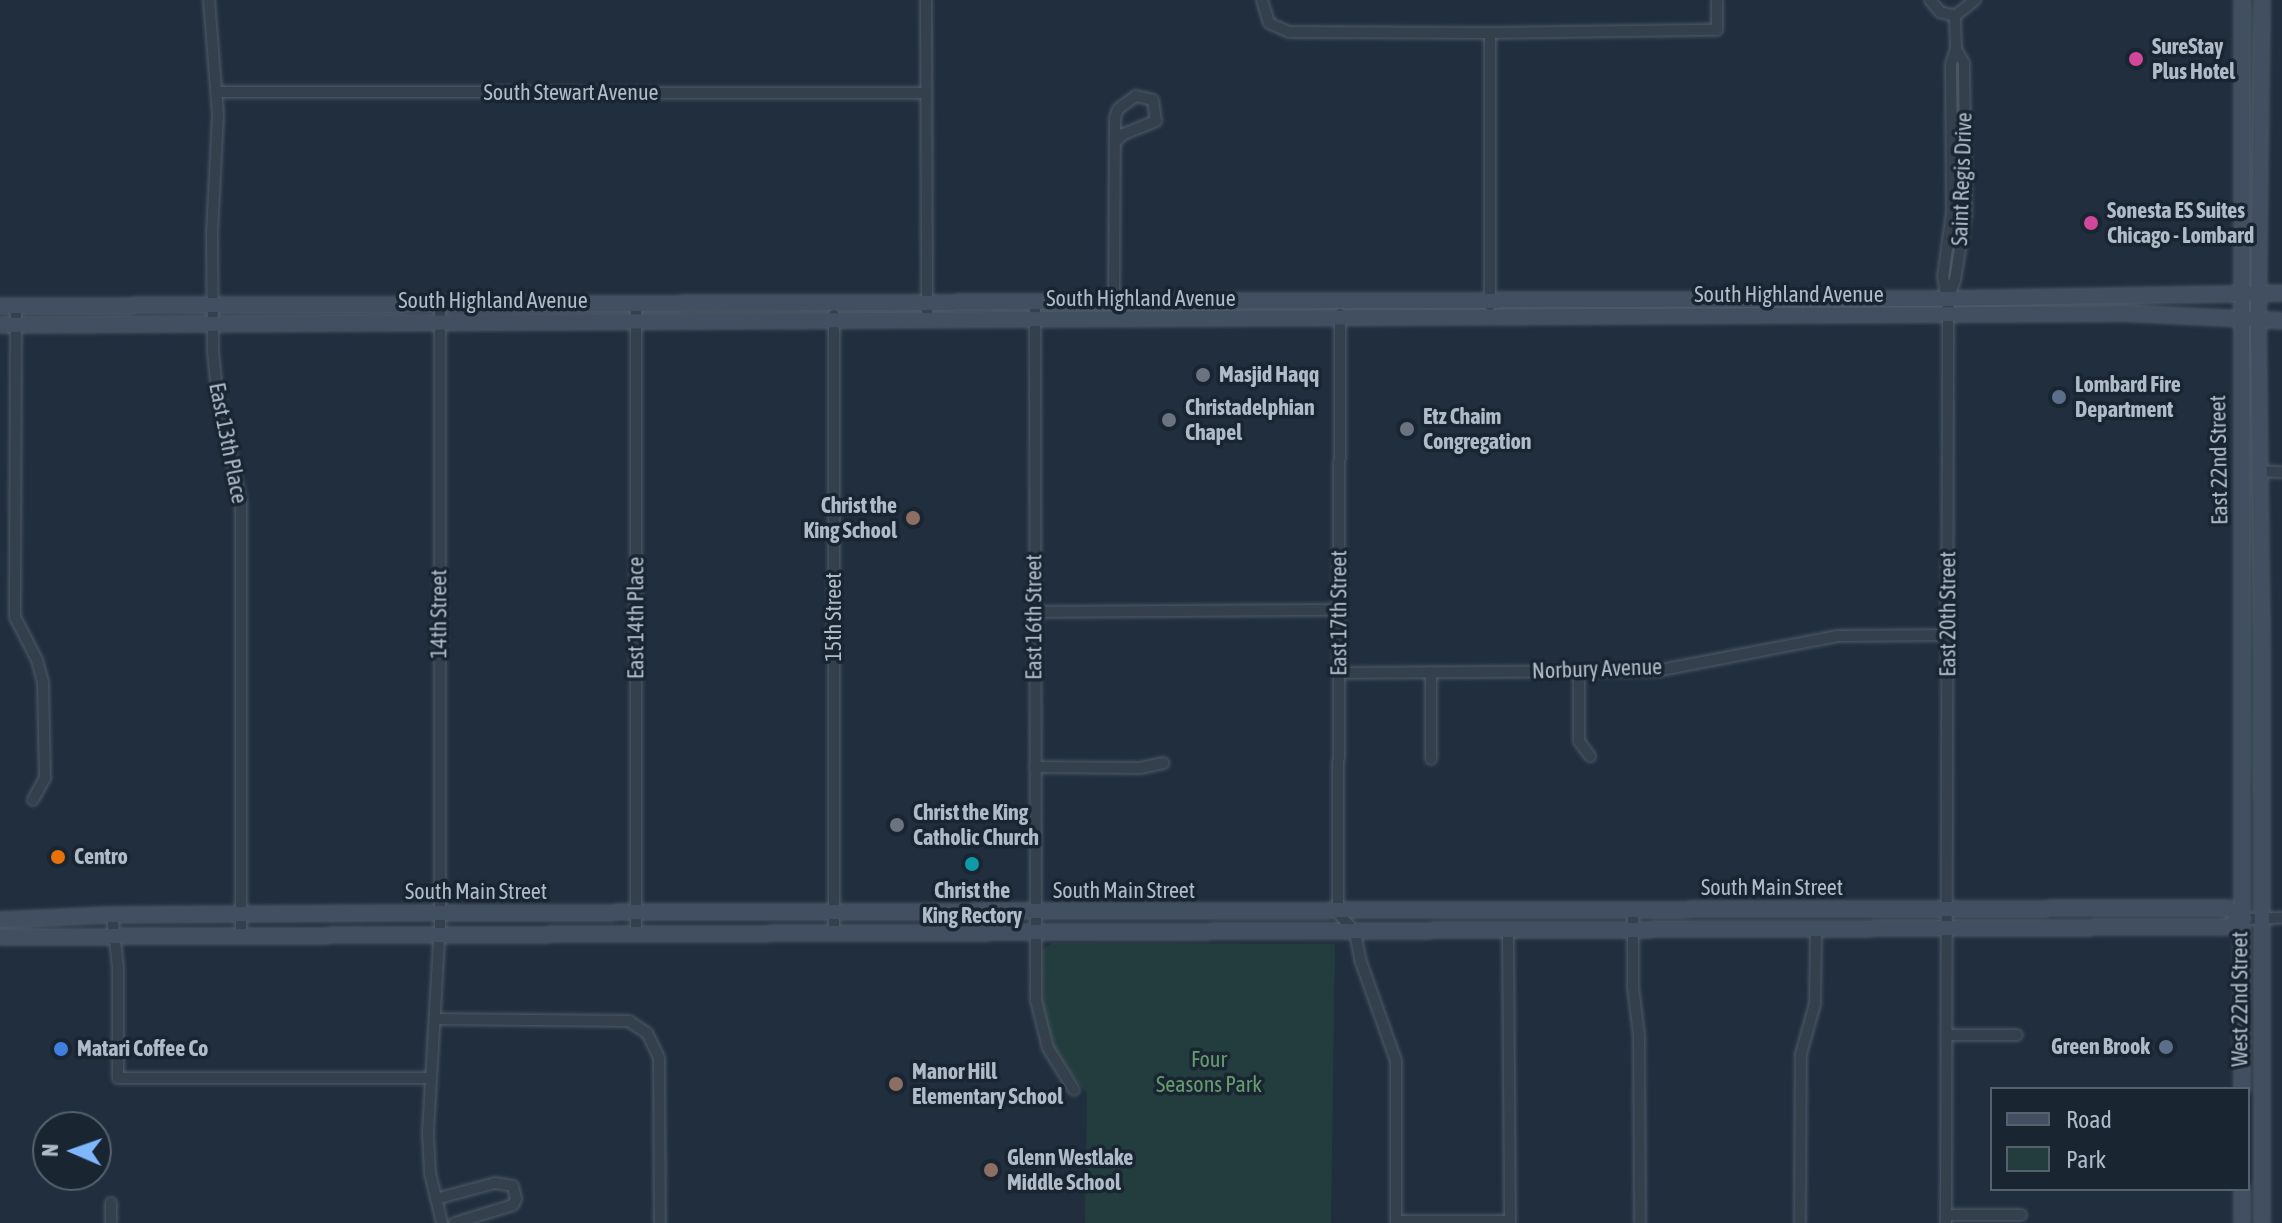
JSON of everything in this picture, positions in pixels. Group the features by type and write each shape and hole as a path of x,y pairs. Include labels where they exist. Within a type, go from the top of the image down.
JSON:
{"street":[{"name":"East 13th Place","path":"209,0 217,92 211,322 217,392 241,501 241,935"},
{"path":"926,0 927,321"},
{"path":"1262,0 1269,23 1282,31 1490,33 1717,30 1717,0"},
{"path":"1930,0 1940,12 1955,16 1975,0"},
{"name":"East 22nd Street","path":"2242,0 2240,319 2244,919"},
{"name":"East 22nd Street","path":"2262,0 2258,320 2263,918"},
{"name":"Saint Regis Drive","path":"1948,299 1943,277 1952,212 1951,64 1956,49 1955,16"},
{"path":"1490,33 1490,319"},
{"name":"Saint Regis Drive","path":"1948,299 1955,280 1966,212 1964,63 1956,49"},
{"name":"South Stewart Avenue","path":"217,92 926,93"},
{"path":"1115,143 1123,134 1156,121 1153,100 1136,96 1118,109 1115,143 1115,321"},
{"path":"1951,159 1965,158"},
{"path":"1952,212 1966,212"},
{"name":"South Highland Avenue","path":"0,306 1948,299 2282,293"},
{"name":"East 20th Street","path":"1946,1219 1948,299"},
{"name":"East 17th Street","path":"1340,300 1339,673 1347,922 1396,1061 1396,1222"},
{"name":"15th Street","path":"834,301 834,933"},
{"name":"East 16th Street","path":"1035,302 1035,913 1040,1025 1048,1048 1074,1090"},
{"name":"East 14th Place","path":"636,303 636,933"},
{"name":"14th Street","path":"440,305 439,924 429,1158 442,1223"},
{"path":"16,307 13,595 20,634 37,660 43,682 45,778 33,800"},
{"name":"South Highland Avenue","path":"0,325 211,322 636,324 2121,313 2282,321"},
{"path":"2260,471 2282,472"},
{"path":"0,595 13,595"},
{"path":"1034,612 1340,610"},
{"name":"Norbury Avenue","path":"1339,673 1656,671 1838,636 1948,635"},
{"path":"1579,671 1579,741 1590,756"},
{"path":"1431,672 1431,759"},
{"path":"1035,767 1140,768 1163,763"},
{"name":"South Main Street","path":"0,920 112,915 241,915 636,933 1036,933 1633,911 2228,908 2244,919"},
{"path":"1633,911 1633,987 1639,1035 1640,1223"},
{"name":"South Main Street","path":"0,937 241,935 636,913 1035,913 1347,922 1508,931 2227,927 2244,919 2282,918"},
{"path":"112,915 118,1078 431,1078"},
{"name":"West 22nd Street","path":"2262,1223 2263,918"},
{"name":"West 22nd Street","path":"2242,1087 2244,919"},
{"path":"1800,1223 1801,1054 1815,1004 1816,930"},
{"path":"1396,1222 1510,1222 1508,931"},
{"path":"435,1019 629,1021 647,1033 659,1058 660,1223"},
{"path":"1947,1035 2017,1035"},
{"path":"436,1199 495,1183 513,1186 516,1199 513,1205 455,1223"},
{"path":"2242,1191 2242,1223"},
{"path":"111,1203 111,1223"},
{"path":"1946,1219 2021,1215"}],"green space":[{"path":"2248,0 2252,0 2255,36 2253,187 2250,187 2248,164"},
{"path":"2247,422 2254,500 2256,799 2253,799 2250,766"},
{"name":"Four Seasons Park","path":"1052,943 1335,944 1331,1223 1085,1223 1087,1094 1054,1049 1042,1011 1041,951"}],"place":[{"name":"SureStay Plus Hotel","path":"2136,59"},
{"name":"Sonesta ES Suites Chicago - Lombard","path":"2091,223"},
{"name":"Masjid Haqq","path":"1203,375"},
{"name":"Lombard Fire Department","path":"2059,397"},
{"name":"Christadelphian Chapel","path":"1169,420"},
{"name":"Etz Chaim Congregation","path":"1407,429"},
{"name":"Christ the King School","path":"913,518"},
{"name":"Christ the King Catholic Church","path":"897,825"},
{"name":"Centro","path":"58,857"},
{"name":"Christ the King Rectory","path":"972,864"},
{"name":"Green Brook","path":"2166,1047"},
{"name":"Matari Coffee Co","path":"61,1049"},
{"name":"Manor Hill Elementary School","path":"896,1084"},
{"name":"Glenn Westlake Middle School","path":"991,1170"}]}
